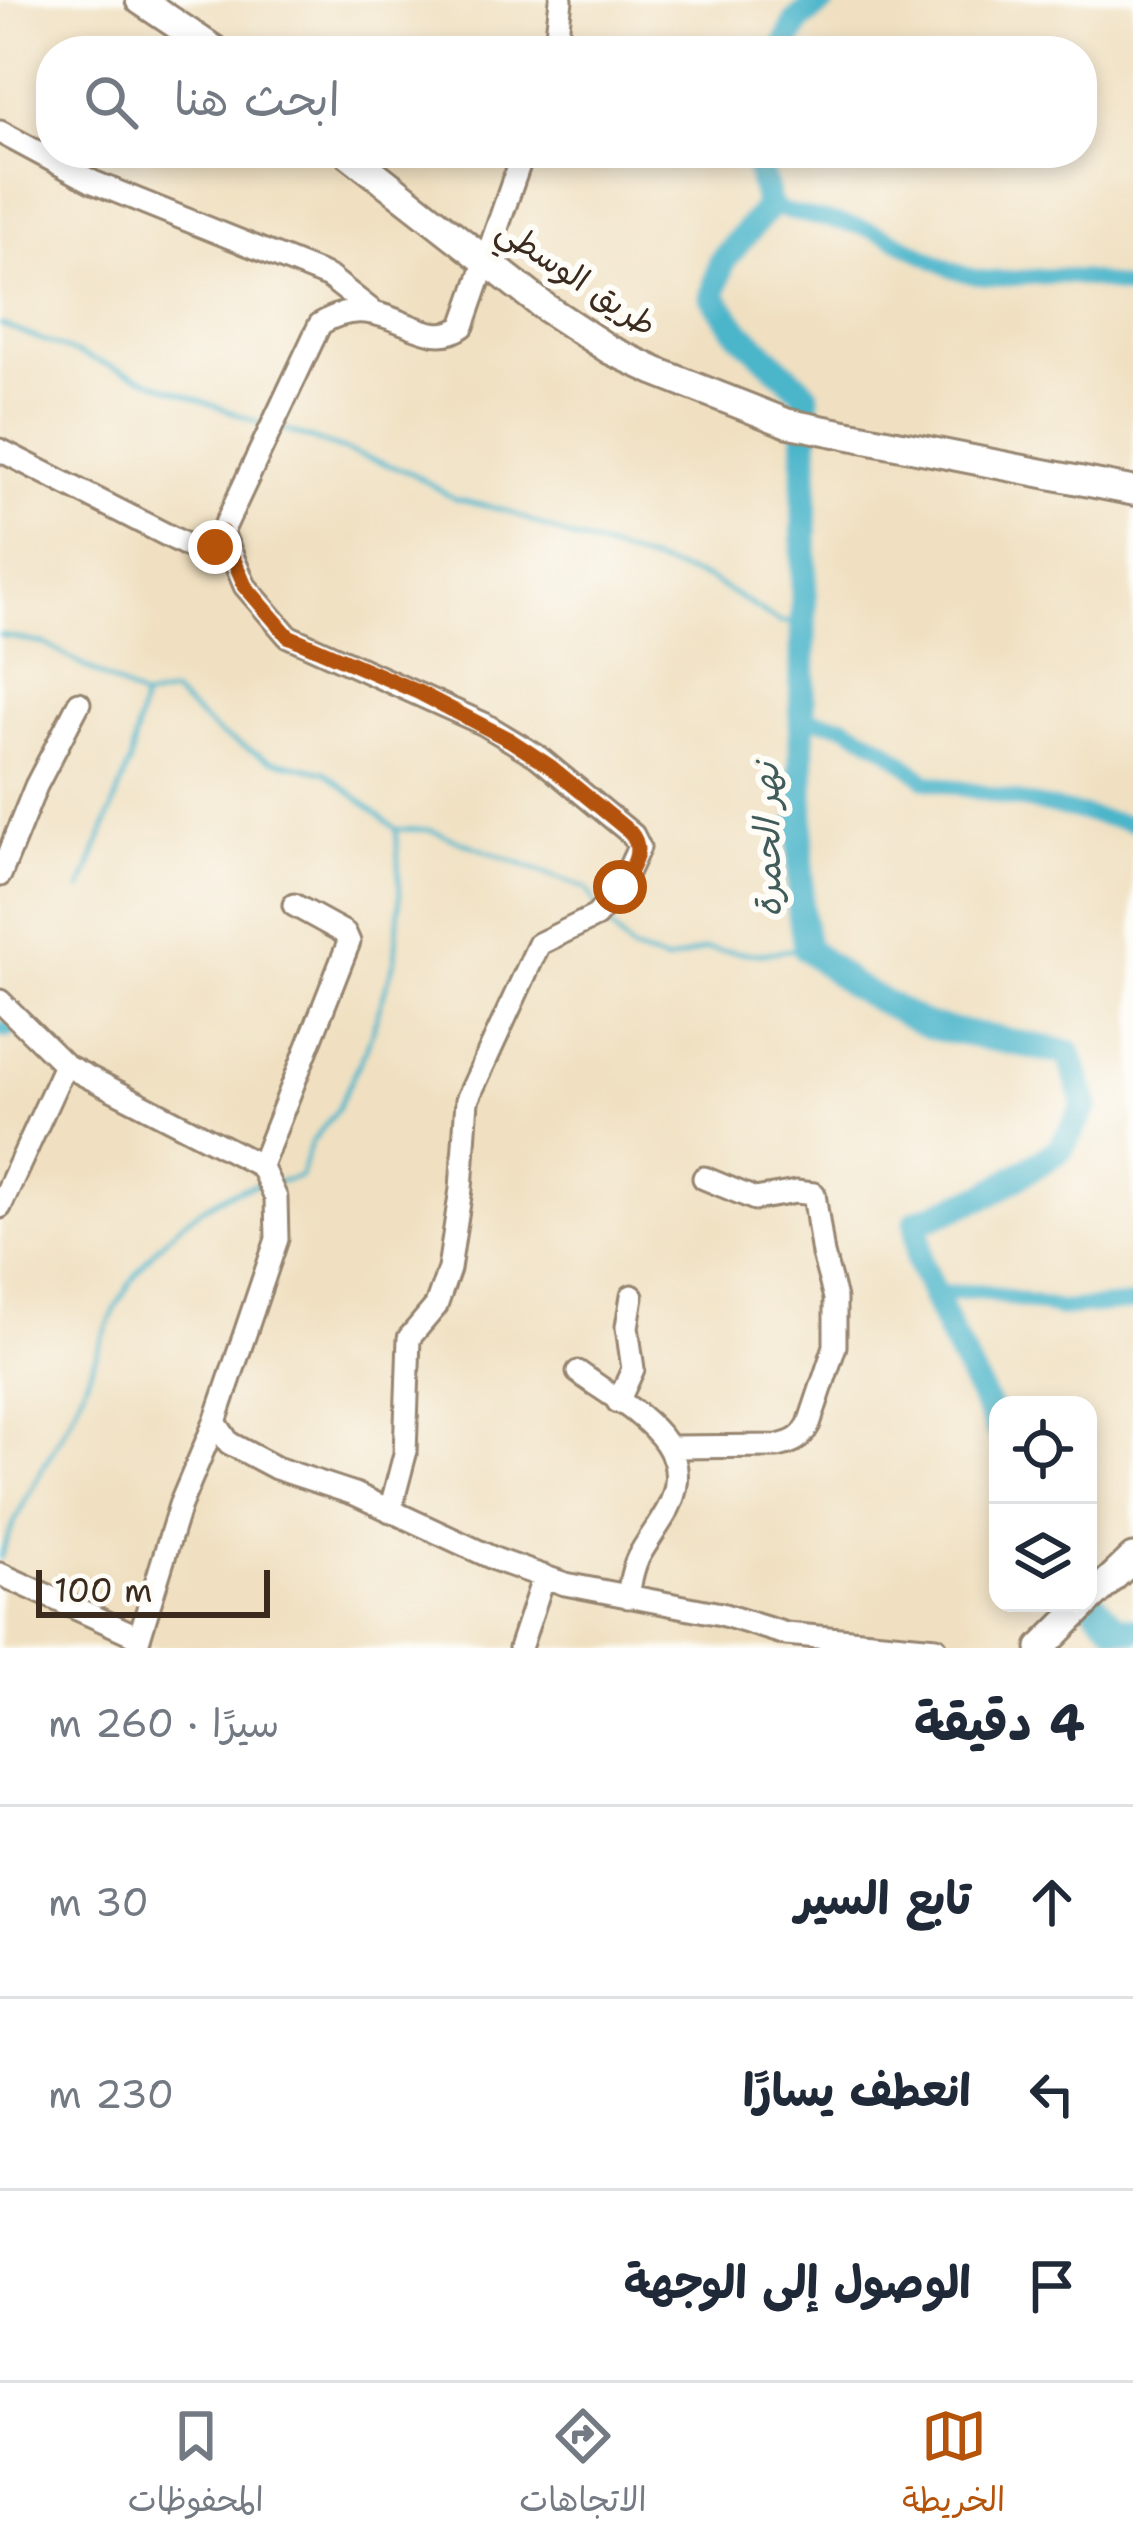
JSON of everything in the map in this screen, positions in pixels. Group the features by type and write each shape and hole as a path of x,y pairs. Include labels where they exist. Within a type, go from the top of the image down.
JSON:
{"main road":[{"path":"140,0 194,36"},
{"name":"طريق الوسطي","path":"367,168 486,262 610,350 694,388 832,434 1133,490"},
{"path":"1097,1575 1133,1536"},
{"path":"1097,1575 1133,1558"},
{"path":"1018,1648 1068,1612"},
{"path":"1041,1648 1072,1612"}],"street":[{"path":"557,36 562,0"},
{"path":"0,132 36,151"},
{"path":"67,168 329,277 371,310 434,334 455,332 463,326 518,168"},
{"path":"0,450 200,552 215,547 320,324 339,315 371,310"},
{"path":"222,532 245,586 288,636 418,692 510,740 551,767 633,835 638,852 603,908 539,944 467,1100 461,1190 448,1269 436,1306 409,1338 405,1454 390,1511"},
{"path":"0,875 36,786 79,704"},
{"path":"264,1171 349,942 345,933 294,905"},
{"path":"0,1000 65,1065 264,1171 276,1198 278,1239 215,1423 180,1505 137,1642 9,1578"},
{"path":"0,1207 65,1065"},
{"path":"672,1448 794,1442 803,1436 835,1346 835,1298 814,1194 755,1198 704,1178"},
{"path":"618,1402 633,1369 627,1327 632,1296"},
{"path":"578,1372 662,1433 672,1448 674,1490 662,1522 633,1563 628,1597"},
{"path":"215,1423 229,1443 276,1468 355,1495 497,1560 544,1576 721,1614 786,1634 936,1648"},
{"path":"520,1648 544,1576"}],"waterway":[{"name":"نهر الحمرة","path":"790,36 798,20 824,0"},
{"name":"نهر الحمرة","path":"759,168 769,206 722,261 713,297 738,331 806,394 800,908 806,948 852,985 927,1026 1069,1053 1086,1106 1060,1150 989,1194 917,1222 919,1261 989,1410"},
{"path":"769,206 876,232 950,269 977,277 1069,277 1133,290"},
{"path":"0,324 263,424"},
{"path":"279,428 412,473 455,499 507,511 569,537 709,579 779,622 803,623"},
{"path":"0,635 45,644 143,699 172,693 219,734 270,760 325,772 396,829 430,830 587,889 597,908"},
{"path":"81,890 130,762 143,699"},
{"path":"804,718 845,725 887,749 926,781 1133,824"},
{"path":"275,1182 300,1177 311,1143 337,1110 367,1047 395,959 400,895 396,829"},
{"path":"603,918 632,951 667,962 705,949 758,954 806,948"},
{"path":"0,1029 9,1030"},
{"path":"0,1558 77,1402 111,1318 144,1263 197,1212 218,1199 263,1184"},
{"path":"933,1294 979,1291 1060,1309 1133,1303"},
{"name":"نهر الحمرة","path":"1097,1607 1116,1627 1133,1630"}],"route":[{"path":"215,547 222,532 245,586 288,636 418,692 510,740 630,832 638,842 638,852 620,887"}]}
